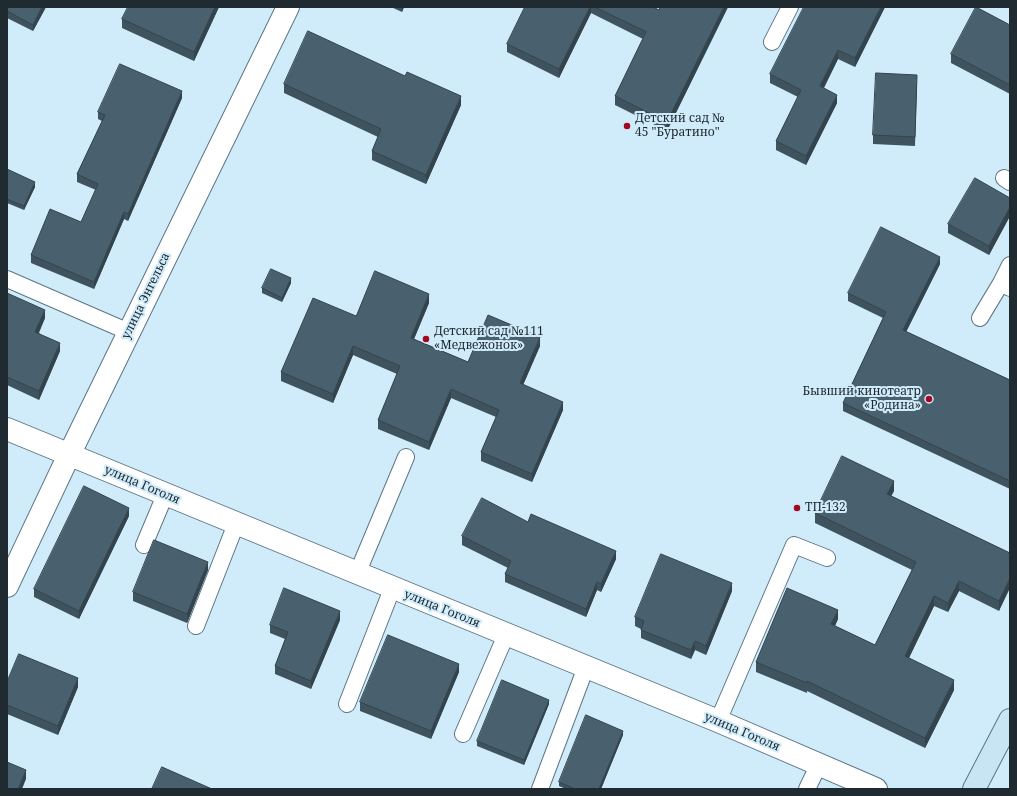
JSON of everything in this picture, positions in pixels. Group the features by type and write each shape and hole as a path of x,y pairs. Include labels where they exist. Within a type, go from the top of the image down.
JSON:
{"main road":[{"path":"974,789 1010,720"}],"street":[{"name":"улица Энгельса","path":"7,586 69,455 288,7"},
{"name":"улица Гоголя","path":"7,429 392,589 718,721 876,789"}],"lane":[{"path":"772,42 790,7"},
{"path":"980,318 1005,286 1010,265"},
{"path":"7,279 129,332"},
{"path":"357,574 406,457"},
{"path":"144,545 166,495"},
{"path":"196,626 236,524"},
{"path":"718,721 794,545 827,558"},
{"path":"347,704 392,589"},
{"path":"462,734 506,635"},
{"path":"540,789 586,668"},
{"path":"807,789 818,764"}],"building":[{"path":"7,7 42,7 33,25 7,11"},
{"path":"128,7 215,7 194,52 122,19"},
{"path":"525,7 590,7 559,69 507,44"},
{"path":"595,7 653,7 659,10 660,7 724,7 667,122 615,96 646,32"},
{"path":"804,7 881,7 855,58 838,50 820,86 837,95 806,156 776,141 801,90 770,74"},
{"path":"976,7 1010,25 1010,85 951,54"},
{"path":"308,31 405,76 407,72 461,96 426,175 372,151 381,129 284,84"},
{"path":"120,64 182,91 128,214 124,212 94,282 31,255 50,209 81,222 98,184 77,174 105,115 98,112"},
{"path":"876,73 917,75 915,137 873,135"},
{"path":"7,169 35,182 24,206 7,199"},
{"path":"975,178 1010,198 1010,207 989,246 948,224"},
{"name":"Бывший кинотеатр «Родина»","path":"881,227 940,257 903,330 1010,380 1010,481 843,403 886,312 848,293"},
{"path":"271,269 291,278 282,298 262,288"},
{"path":"375,271 429,294 411,338 468,362 488,315 540,337 520,383 563,402 532,474 481,452 499,410 451,389 429,442 378,420 400,366 353,346 333,394 281,372 313,298 356,316"},
{"path":"7,293 45,310 35,332 60,343 39,391 7,377"},
{"path":"842,456 894,481 887,494 1010,553 1010,578 999,601 959,581 948,603 934,596 905,656 954,680 925,738 807,681 807,683 756,662 787,588 838,610 831,624 875,645 916,562 815,513"},
{"path":"84,486 129,508 79,611 34,589"},
{"path":"482,498 528,522 531,514 616,551 601,584 597,582 586,609 505,574 511,561 462,536"},
{"path":"154,540 208,562 187,614 133,592"},
{"path":"661,554 732,583 706,646 695,641 691,650 641,630 644,621 635,617"},
{"path":"284,588 340,611 311,681 275,666 288,632 270,625"},
{"path":"388,635 459,664 431,731 360,702"},
{"path":"19,654 78,678 58,726 7,705 7,682"},
{"path":"502,680 549,700 524,760 477,741"},
{"path":"586,715 623,731 599,789 573,789 559,782"},
{"path":"7,762 26,770 18,789 7,789"},
{"path":"162,767 212,789 152,789"}],"place":[{"name":"Детский сад № 45 \"Буратино\"","path":"627,126"},
{"name":"Детский сад №111 «Медвежонок»","path":"426,339"},
{"name":"Бывший кинотеатр «Родина»","path":"929,399"},
{"name":"ТП-132","path":"797,508"}]}
